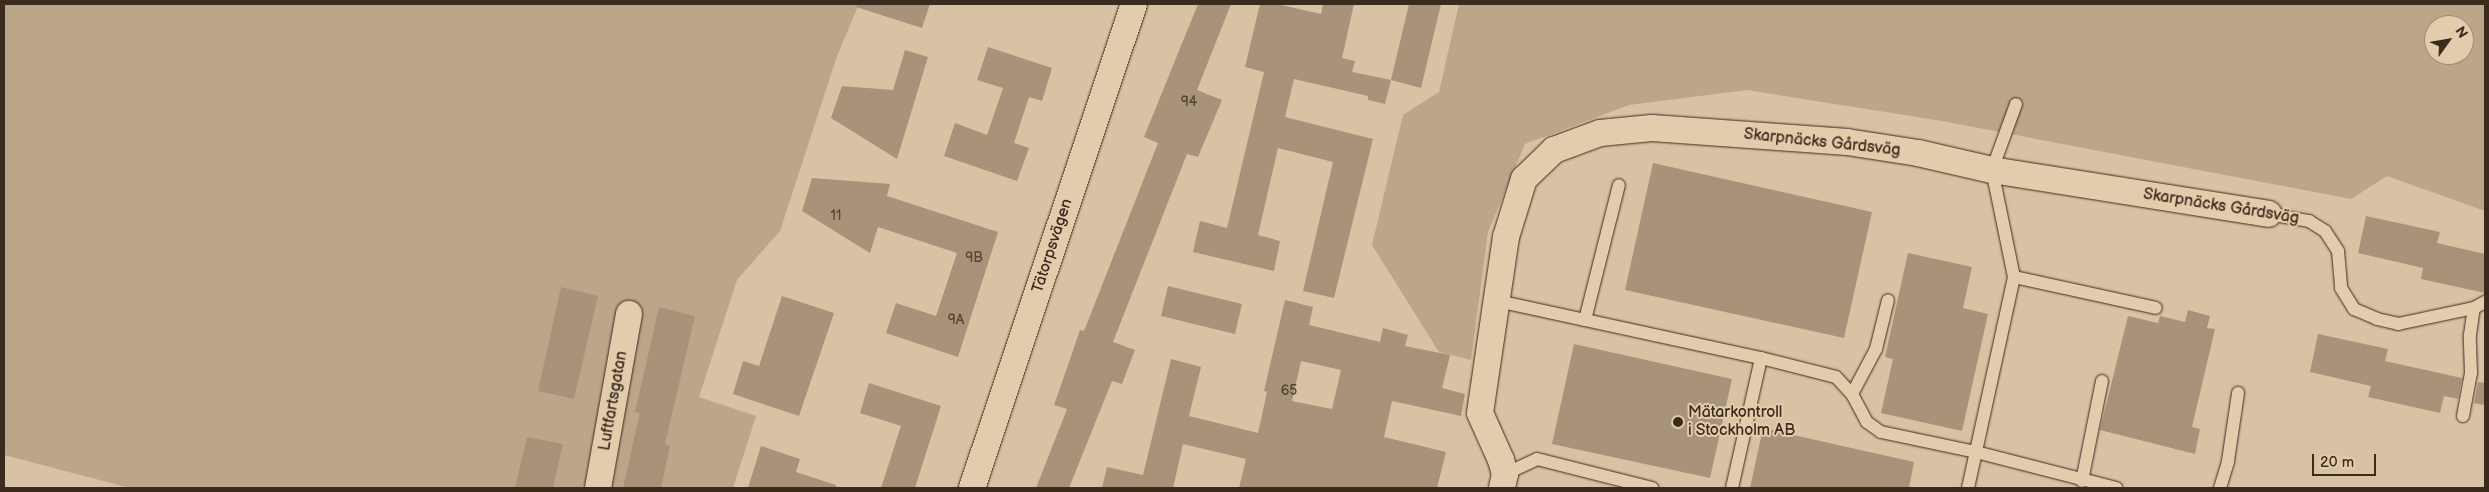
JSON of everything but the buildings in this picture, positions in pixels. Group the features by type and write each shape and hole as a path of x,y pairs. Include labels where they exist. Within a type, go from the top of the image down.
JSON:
{"street":[{"name":"Tätorpsvägen","path":"972,488 1134,4"},
{"name":"Skarpnäcks Gårdsväg","path":"1504,481 1480,413 1506,237 1524,179 1554,150 1600,132 1652,128 1847,142 1918,153 1992,170 2269,214"},
{"name":"Luftfartsgatan","path":"598,488 629,314"}],"lane":[{"path":"1968,488 2014,277 1992,170 2016,104"},
{"path":"1585,320 1619,185"},
{"name":"Skarpnäcks Gårdsväg","path":"2269,214 2309,221 2325,231 2338,251 2341,288 2354,309 2377,320 2398,324 2474,308 2485,302"},
{"path":"2014,277 2156,308"},
{"path":"1852,394 1876,349 1888,300"},
{"path":"1496,301 1761,358 1836,377 1852,394 1867,422 1881,432 1976,452 2082,481 2116,488"},
{"path":"2463,416 2471,373 2470,336 2474,308"},
{"path":"1732,488 1761,358"},
{"path":"2082,481 2102,381"},
{"path":"2220,488 2228,461 2238,394"},
{"path":"1504,481 1537,459 1652,488"}],"shaded area":[{"path":"4,4 859,4 837,56 780,231 737,280 699,397 756,416 733,488 130,488 4,455"},
{"path":"1459,4 2485,4 2485,211 2387,176 2351,199 1942,121 1747,90 1629,105 1525,144 1488,232 1471,360 1439,352 1372,245 1403,115 1439,92"}],"place":[{"name":"Mätarkontroll i Stockholm AB","path":"1678,422"}]}
